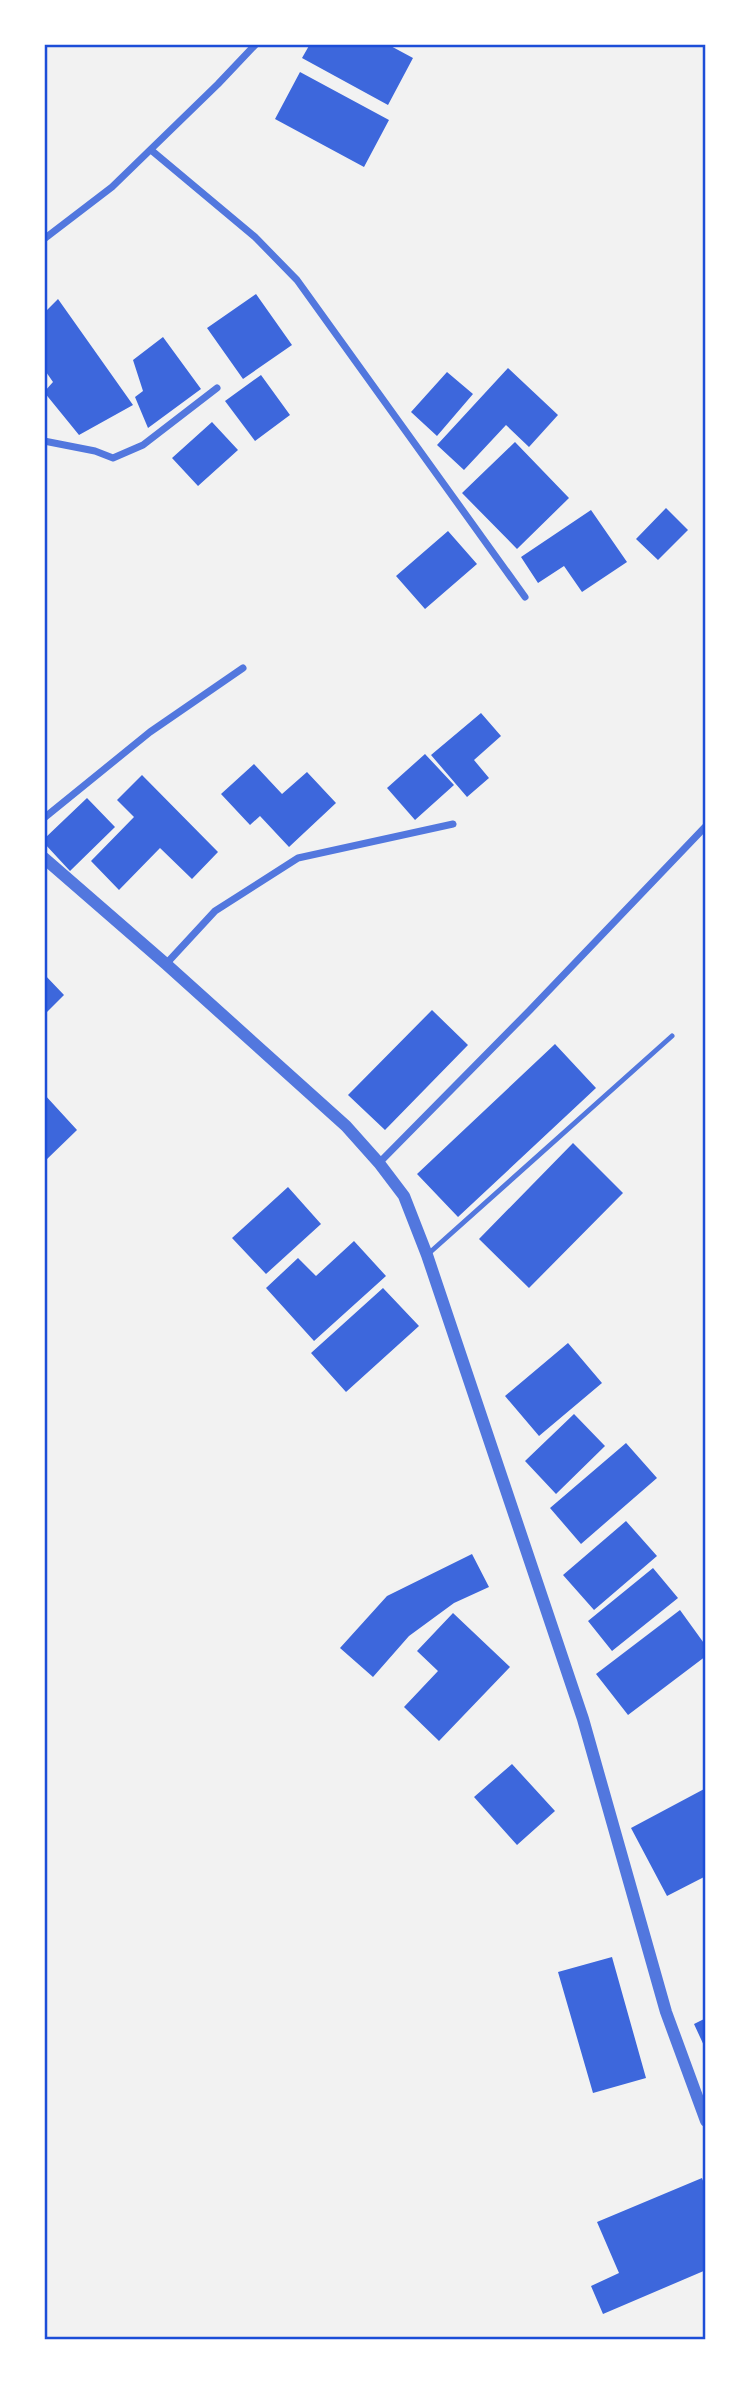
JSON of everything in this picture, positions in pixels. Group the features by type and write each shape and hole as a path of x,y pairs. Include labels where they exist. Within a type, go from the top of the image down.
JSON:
{"street":[{"path":"44,239 112,187 256,44"},
{"path":"150,150 255,237 297,280 525,597"},
{"path":"44,441 113,458 143,445 217,388"},
{"path":"44,818 150,732 243,668"},
{"path":"166,964 215,911 298,858 453,824"},
{"path":"379,1163 706,826"},
{"path":"44,858 317,1098 379,1163 404,1196 427,1255 583,1719 666,2012 706,2121"}],"lane":[{"path":"427,1255 672,1037"}],"building":[{"path":"310,44 387,44 413,58 388,105 302,58"},
{"path":"300,72 389,120 364,167 275,119"},
{"path":"256,294 292,345 243,379 207,328"},
{"path":"58,299 133,405 79,435 44,392 53,382 44,369 44,313"},
{"path":"163,337 201,389 148,428 135,397 143,391 133,360"},
{"path":"508,368 558,415 529,447 506,425 464,470 437,445"},
{"path":"447,372 473,394 437,436 411,412"},
{"path":"261,375 290,415 255,441 225,401"},
{"path":"212,422 238,450 198,486 172,458"},
{"path":"515,442 569,498 517,549 462,493"},
{"path":"666,508 688,530 658,560 636,539"},
{"path":"591,510 627,562 582,592 564,566 538,583 521,557"},
{"path":"448,531 477,564 425,609 396,576"},
{"path":"481,713 501,736 474,760 489,778 467,797 431,755"},
{"path":"425,754 454,785 415,820 387,788"},
{"path":"254,764 282,794 307,772 336,803 289,847 260,816 250,825 221,794"},
{"path":"142,775 218,852 192,879 160,848 119,890 91,861 134,817 117,800"},
{"path":"87,798 115,827 70,871 44,843 44,839"},
{"path":"44,974 64,995 44,1015"},
{"path":"432,1010 468,1045 385,1130 348,1095"},
{"path":"555,1044 596,1088 458,1217 417,1174"},
{"path":"44,1094 77,1130 44,1162"},
{"path":"573,1143 623,1193 529,1288 479,1239"},
{"path":"288,1187 321,1224 266,1274 232,1238"},
{"path":"354,1241 386,1276 314,1341 266,1288 298,1258 316,1276"},
{"path":"383,1288 419,1326 346,1392 311,1353"},
{"path":"568,1343 602,1383 539,1436 505,1396"},
{"path":"574,1414 605,1446 556,1494 525,1461"},
{"path":"626,1443 657,1478 581,1544 550,1508"},
{"path":"626,1521 657,1556 594,1610 563,1575"},
{"path":"472,1554 489,1587 454,1603 409,1636 373,1677 340,1648 387,1596"},
{"path":"653,1568 678,1598 612,1651 588,1621"},
{"path":"680,1610 706,1646 706,1656 628,1715 596,1674"},
{"path":"453,1613 510,1667 439,1741 404,1707 438,1671 417,1651"},
{"path":"512,1764 555,1811 517,1845 474,1797"},
{"path":"706,1788 706,1876 667,1896 631,1828"},
{"path":"612,1957 646,2078 593,2093 558,1972"},
{"path":"706,2018 706,2050 694,2024"},
{"path":"702,2178 706,2189 706,2270 603,2314 591,2286 619,2273 597,2222"}]}
